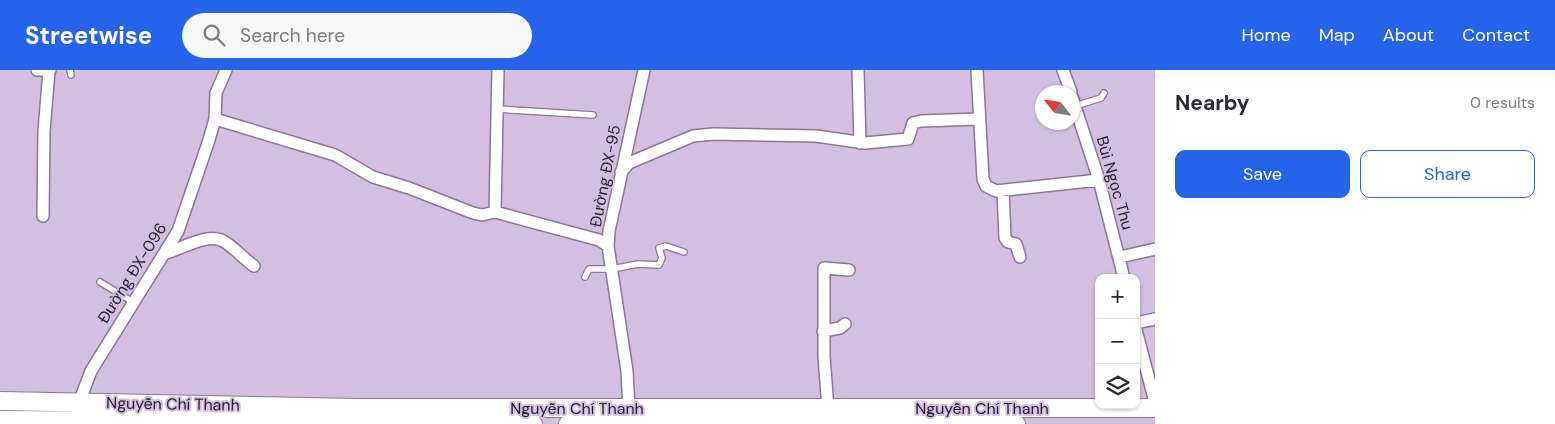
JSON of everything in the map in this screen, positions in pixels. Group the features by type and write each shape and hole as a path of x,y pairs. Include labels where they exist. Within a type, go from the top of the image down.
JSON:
{"main road":[{"name":"Nguyễn Chí Thanh","path":"0,401 368,408 629,419 992,415 1155,408"},
{"name":"Nguyễn Chí Thanh","path":"829,416 901,423 992,415 1016,424"},
{"name":"Nguyễn Chí Thanh","path":"568,424 629,419"},
{"name":"Nguyễn Chí Thanh","path":"0,420 532,424"}],"street":[{"path":"37,70 49,70 44,131 43,216"},
{"name":"Đường ĐX-096","path":"76,422 78,402 91,370 166,253 178,231 190,202 214,119 216,93 226,70"},
{"path":"495,212 498,70"},
{"name":"Đường ĐX-95","path":"629,419 627,371 608,246 609,231 621,172 644,70"},
{"path":"858,70 860,143"},
{"path":"977,70 978,119 983,179 986,186 996,191 1099,180"},
{"path":"1063,70 1068,85"},
{"path":"214,119 335,155 373,177 409,188 473,213 482,215 495,212 599,240 608,246"},
{"path":"621,172 629,163 692,136 713,134 816,136 860,143 908,139 913,123 921,120 978,119"},
{"name":"Bùi Ngọc Thu","path":"1080,120 1099,180 1123,274"},
{"path":"1003,190 1005,238 1008,242 1016,244 1020,257"},
{"path":"166,253 206,238 222,240 254,266"},
{"path":"1120,257 1155,249"},
{"path":"829,416 823,331 824,268 848,270"},
{"path":"1140,322 1155,319"},
{"path":"823,331 840,328 845,324"},
{"path":"1140,345 1155,402"}],"lane":[{"path":"1080,100 1101,98 1104,93"},
{"path":"496,109 594,115"},
{"path":"585,277 589,269 612,269 638,264 659,266 662,258 659,248 666,246 684,252"},
{"path":"100,282 134,302"}]}
